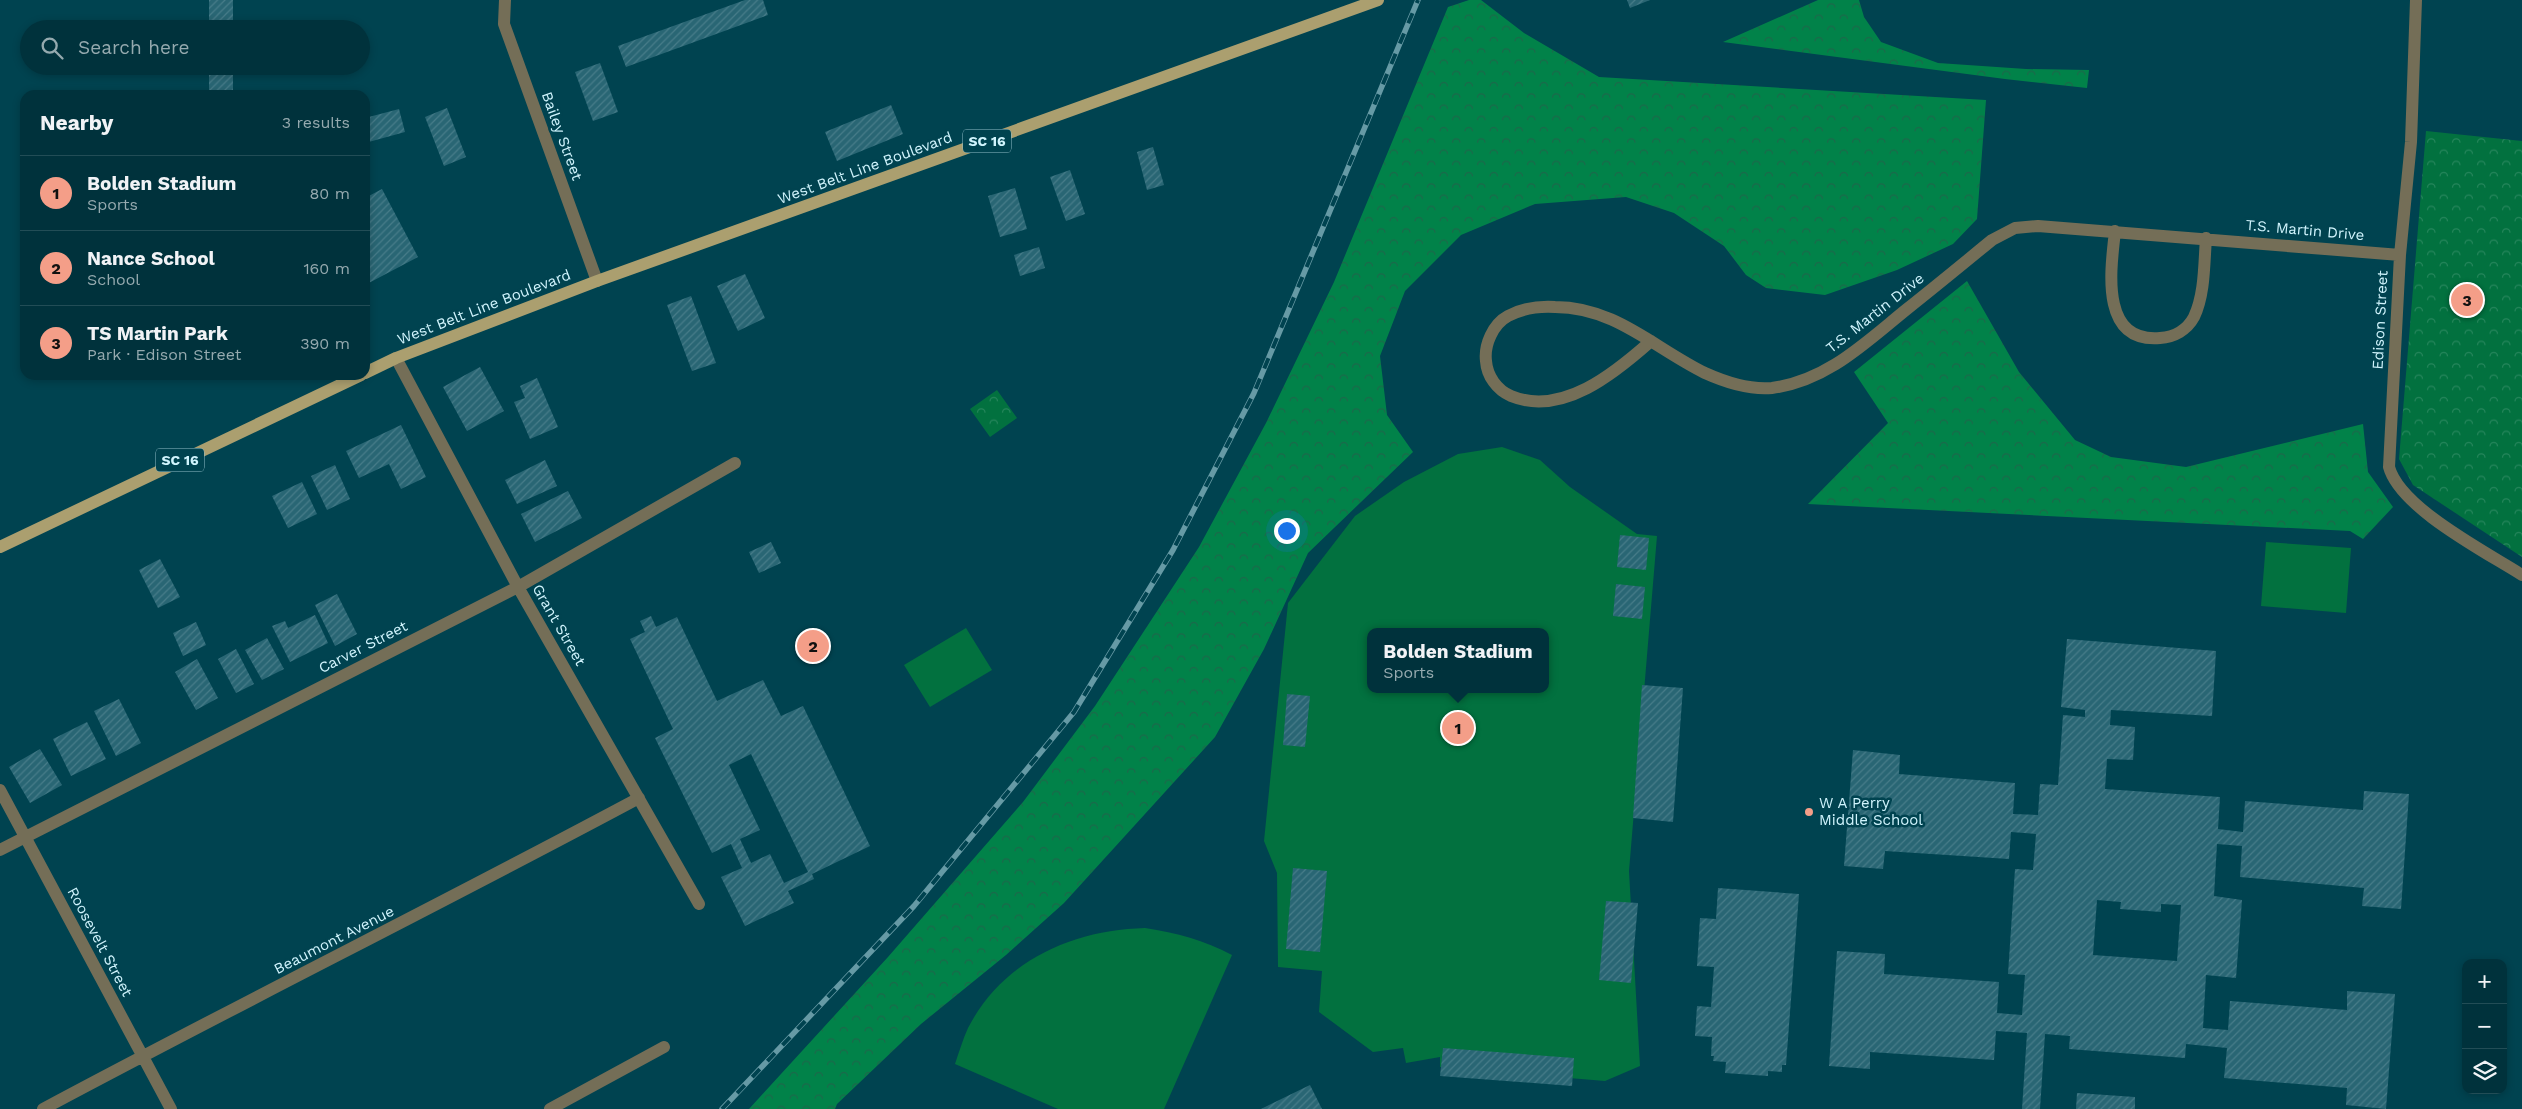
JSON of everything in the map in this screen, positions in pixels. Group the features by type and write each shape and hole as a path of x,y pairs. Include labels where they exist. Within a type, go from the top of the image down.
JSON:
{"main road":[{"name":"West Belt Line Boulevard","path":"370,371 396,358 597,282 1378,0"},
{"name":"SC 16","path":"0,547 351,380"}],"street":[{"name":"Bailey Street","path":"505,0 504,24 597,282"},
{"name":"Edison Street","path":"2416,0 2412,142 2400,255 2388,458 2392,477 2407,497 2425,512 2522,575"},
{"name":"T.S. Martin Drive","path":"1651,341 1614,372 1580,391 1550,402 1534,402 1508,394 1497,387 1485,360 1490,338 1504,318 1541,306 1573,308 1602,314 1632,328 1651,341 1721,379 1754,387 1770,388 1789,384 1809,379 1850,356 2006,232 2028,226 2206,238 2400,255"},
{"path":"2115,231 2110,286 2114,308 2120,320 2134,334 2154,338 2177,334 2193,318 2201,287 2206,238"},
{"name":"Grant Street","path":"396,358 518,587 699,904"},
{"name":"Carver Street","path":"0,850 518,587 735,463"},
{"name":"Roosevelt Street","path":"0,790 171,1109"},
{"name":"Beaumont Avenue","path":"43,1109 142,1056 483,882 639,798"},
{"path":"550,1109 664,1047"}],"green space":[{"path":"1469,0 1481,0 1524,33 1599,77 1986,100 1977,219 1953,244 1897,270 1825,295 1766,288 1746,275 1724,246 1674,213 1626,197 1535,204 1461,235 1405,291 1380,356 1387,415 1413,452 1308,553 1264,649 1215,737 1064,903 1006,955 921,1024 837,1104 835,1109 749,1109 888,957 1023,802 1095,706 1199,547 1266,423 1334,282 1448,7"},
{"path":"1818,0 1859,0 1864,17 1881,42 1938,63 2026,69 2089,70 2087,88 1723,42"},
{"path":"2426,131 2522,141 2522,557 2413,485 2399,459"},
{"path":"1967,281 2019,372 2075,440 2111,457 2186,467 2363,424 2368,472 2393,507 2363,539 2350,531 1808,504 1888,423 1854,372"},
{"path":"997,390 1017,418 990,437 970,409"},
{"path":"1502,447 1540,460 1570,487 1637,534 1657,536 1629,871 1640,1066 1605,1081 1440,1067 1440,1057 1406,1063 1403,1048 1373,1052 1319,1012 1322,971 1278,967 1277,873 1264,841 1288,603 1355,516 1404,482 1458,454"},
{"path":"2266,542 2351,548 2346,613 2261,606"},
{"path":"966,628 992,670 930,707 904,665"},
{"path":"1145,928 1190,938 1232,955 1164,1109 1058,1109 955,1064 968,1028 983,1004 1000,984 1020,967 1043,953 1092,935 1118,930"}],"building":[{"path":"209,0 233,0 233,20 209,20"},
{"path":"745,0 763,0 768,15 626,67 618,46"},
{"path":"1627,0 1650,0 1630,8"},
{"path":"600,63 618,112 593,121 575,72"},
{"path":"209,75 233,75 233,90 209,90"},
{"path":"891,105 903,134 837,161 825,132"},
{"path":"447,108 466,157 444,166 425,117"},
{"path":"399,109 405,132 370,142 370,117"},
{"path":"1153,147 1164,185 1147,190 1137,152"},
{"path":"1070,170 1085,214 1066,221 1050,177"},
{"path":"1015,188 1027,229 1000,237 988,196"},
{"path":"382,189 418,257 370,282 370,195"},
{"path":"1039,247 1045,268 1020,276 1014,255"},
{"path":"745,274 765,318 738,331 717,286"},
{"path":"691,296 716,363 692,371 667,305"},
{"path":"480,367 504,411 467,431 443,387"},
{"path":"537,378 558,427 530,439 514,402 525,398 520,386"},
{"path":"401,425 426,477 401,489 389,464 359,478 346,451"},
{"path":"545,460 557,486 517,504 505,480"},
{"path":"335,465 350,499 327,510 311,476"},
{"path":"302,482 317,514 288,528 272,496"},
{"path":"568,491 582,518 535,542 521,514"},
{"path":"1620,535 1649,538 1646,570 1617,567"},
{"path":"771,542 781,563 759,573 749,552"},
{"path":"160,559 180,597 158,608 139,570"},
{"path":"1616,584 1645,587 1642,619 1613,616"},
{"path":"337,594 357,634 335,646 315,605"},
{"path":"315,615 328,643 290,662 272,626 285,621 288,628"},
{"path":"651,616 656,627 677,617 717,701 763,680 781,716 803,706 870,846 812,874 814,879 788,891 794,903 745,926 721,877 742,868 731,844 712,853 655,738 673,729 630,639 645,632 640,621","holes":["751,754 808,872 784,883 770,854 751,863 740,839 760,830 729,765"]},
{"path":"196,622 206,645 183,656 173,633"},
{"path":"267,638 284,669 262,680 245,650"},
{"path":"2067,639 2216,651 2212,716 2111,710 2110,725 2135,727 2133,760 2107,759 2105,789 2220,797 2218,829 2243,832 2245,801 2363,810 2364,791 2409,794 2401,909 2362,906 2364,888 2240,877 2242,846 2217,844 2214,896 2242,900 2236,978 2206,975 2203,1028 2228,1030 2230,1001 2347,1010 2347,991 2395,994 2386,1109 2346,1105 2347,1088 2224,1078 2227,1048 2186,1044 2185,1058 2069,1049 2070,1036 2045,1034 2040,1109 2022,1109 2027,1033 1996,1031 1994,1060 1870,1052 1870,1069 1829,1066 1837,951 1885,954 1884,974 1999,982 1997,1013 2022,1015 2025,975 2008,974 2015,869 2033,870 2036,834 2011,832 2009,859 1885,851 1883,869 1844,866 1853,750 1900,755 1899,774 2015,783 2013,814 2038,815 2040,784 2058,785 2063,715 2085,717 2085,710 2061,707","holes":["2097,900 2121,902 2120,909 2161,912 2161,904 2181,905 2177,961 2093,955"]},
{"path":"236,649 254,684 236,693 218,659"},
{"path":"197,659 218,698 196,710 175,672"},
{"path":"1642,685 1683,688 1673,822 1633,818"},
{"path":"1287,694 1310,696 1305,747 1283,745"},
{"path":"119,699 141,743 116,756 94,711"},
{"path":"87,722 106,759 71,776 53,739"},
{"path":"40,749 62,785 30,803 9,767"},
{"path":"1293,868 1327,871 1320,952 1286,949"},
{"path":"1718,888 1799,894 1786,1065 1782,1065 1782,1072 1768,1071 1768,1076 1725,1073 1726,1062 1713,1061 1714,1056 1711,1056 1712,1037 1695,1036 1697,1006 1711,1007 1714,967 1697,966 1700,918 1716,919"},
{"path":"1606,901 1638,903 1631,983 1599,980"},
{"path":"1443,1048 1574,1058 1572,1086 1440,1076"},
{"path":"1310,1085 1322,1109 1261,1109"},
{"path":"2077,1093 2135,1097 2135,1109 2076,1109"}],"railway":[{"path":"722,1109 914,906 1074,712 1173,550 1254,393 1418,0"}],"place":[{"name":"TS Martin Park","path":"2467,300"},
{"name":"Nance School","path":"813,646"},
{"name":"Bolden Stadium","path":"1458,728"},
{"name":"W A Perry Middle School","path":"1809,812"}]}
